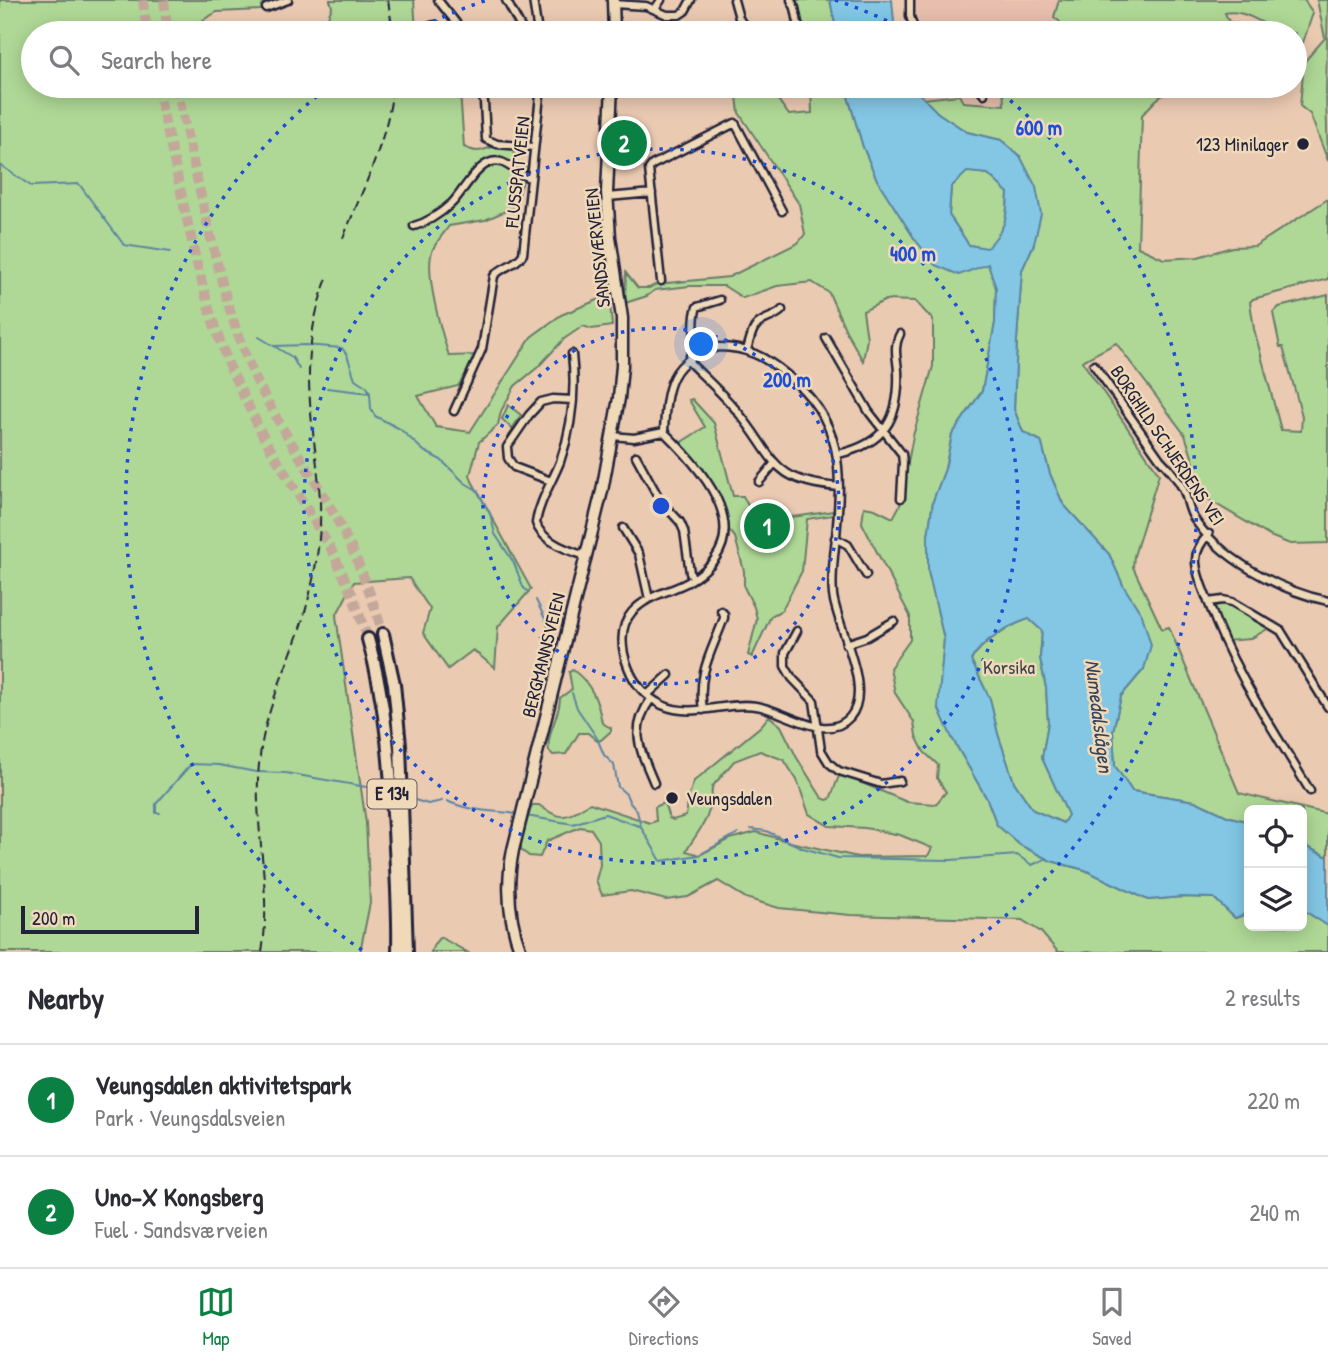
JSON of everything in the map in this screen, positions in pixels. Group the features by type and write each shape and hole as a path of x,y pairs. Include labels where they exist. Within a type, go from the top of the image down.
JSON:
{"highway":[{"name":"E 134","path":"383,634 399,722 407,952"},
{"name":"E 134","path":"368,639 382,696 388,736 398,896 398,952"}],"main road":[{"path":"613,2 614,21"},
{"name":"SANDSVÆRVEIEN","path":"612,98 608,197 610,237 621,310 622,366"},
{"name":"BERGMANNSVEIEN","path":"520,952 509,907 511,858 586,556 613,436 622,366"}],"street":[{"path":"267,8 288,0"},
{"path":"438,0 455,21"},
{"path":"506,0 517,21"},
{"path":"533,0 536,21"},
{"path":"655,9 661,0"},
{"path":"613,2 655,9 667,15 678,15 685,11 691,0"},
{"path":"734,0 741,21"},
{"path":"791,0 797,21"},
{"path":"910,0 911,21"},
{"path":"483,98 486,139 497,144 534,147"},
{"name":"FLUSSPATVEIEN","path":"454,411 482,349 494,276 519,261 524,250 540,98"},
{"path":"661,281 649,169 652,165 735,123 782,211"},
{"path":"414,226 441,213 472,177 489,163 503,163 518,174 530,178"},
{"path":"608,197 652,193"},
{"path":"688,361 695,345 694,314 697,307 720,300"},
{"path":"747,349 758,323 782,310"},
{"path":"838,454 867,444 884,431 896,405 898,370 895,349 900,334"},
{"path":"826,338 858,395 902,454 904,463 901,498"},
{"path":"719,347 747,349 772,364 807,394 829,429 838,454 839,487 833,594 860,693 858,703 844,723 832,727 818,726 756,706 680,710 649,697 636,683 623,650 622,635 630,614 649,598 693,578 710,565 721,549 726,532 724,515 715,494 664,432 667,390 675,374 701,352 719,347"},
{"path":"572,354 573,400 564,448 537,516 537,528 563,547 586,556"},
{"path":"688,361 737,411 774,464 790,476 839,487"},
{"name":"BORGHILD SCHJERDENS VEI","path":"1094,365 1169,468 1183,490 1192,515 1209,534 1233,557 1266,579 1285,588 1328,601"},
{"path":"551,481 514,467 509,461 507,447 538,405 549,400 573,400"},
{"path":"613,436 634,438 664,432"},
{"path":"636,456 654,490 680,522 693,578"},
{"path":"759,482 774,464"},
{"path":"623,528 639,554 649,598"},
{"path":"1209,534 1202,541 1196,562 1208,602 1230,656 1310,791"},
{"path":"835,538 848,545 866,575"},
{"path":"1208,602 1232,602 1281,631 1328,707"},
{"path":"702,710 701,681 706,660 724,618 721,611"},
{"path":"846,644 877,636 894,621"},
{"path":"797,631 785,653 785,666 792,678 814,701 821,750 829,763 839,771 881,784 900,780"},
{"path":"654,783 637,740 649,697 669,675"}],"shaded area":[{"path":"915,0 1059,0 1054,17 1059,21 918,21"},
{"path":"961,98 1003,98 1004,104 963,102"}],"green space":[{"path":"0,0 281,0 261,10 217,12 204,21 21,21 21,98 460,98 464,147 478,151 499,146 514,148 515,162 527,168 515,207 485,220 449,226 433,249 430,271 432,286 449,356 478,355 458,386 418,396 436,427 470,432 531,337 561,315 600,299 601,264 606,259 612,326 592,329 583,326 564,339 538,367 515,386 501,411 498,425 479,442 470,475 472,481 531,589 498,627 495,668 473,650 448,669 423,633 430,609 409,578 354,582 336,616 366,823 370,903 360,952 0,952"},
{"path":"330,0 414,0 415,21 326,21 332,7"},
{"path":"796,0 830,0 834,21 802,21"},
{"path":"1059,0 1304,0 1313,13 1307,31 1307,21 1259,21 1234,12 1225,13 1229,21 1059,21 1054,17"},
{"path":"1317,0 1328,0 1328,161 1310,114 1300,106 1301,98 1307,98 1307,59 1325,38"},
{"path":"737,98 777,98 789,115 812,113 811,98 849,98 863,147 877,179 914,238 988,264 996,288 995,323 982,391 952,435 945,469 933,501 928,536 928,571 944,639 941,675 952,738 987,799 997,825 1020,845 1051,861 1085,870 1148,900 1214,898 1235,918 1244,915 1244,931 1307,931 1307,912 1328,926 1328,952 1058,952 1041,932 1022,920 850,915 779,908 746,898 718,881 688,897 666,900 631,891 602,895 596,880 600,865 599,841 591,829 580,827 547,841 540,857 529,856 521,850 521,839 532,805 539,805 554,814 565,816 590,803 650,823 656,821 655,807 664,803 669,818 673,820 686,816 694,781 761,726 769,716 781,726 822,798 830,799 839,776 843,775 907,802 936,804 946,792 937,778 938,765 924,752 916,736 914,722 895,693 890,668 910,640 910,616 862,523 864,507 893,518 900,505 913,436 933,366 933,320 915,301 886,300 863,311 867,339 863,361 829,293 812,282 777,286 743,298 724,286 690,286 655,290 647,296 625,303 626,273 638,288 729,277 798,243 805,234 799,204 739,113","holes":["760,751 784,760 797,780 809,814 829,826 865,828 900,835 932,848 928,856 858,857 756,832 730,839 700,855 686,851 708,815 712,787 734,761"]},
{"path":"961,98 963,102 1004,105 1004,98 1159,98 1142,115 1138,247 1164,259 1198,257 1232,247 1255,246 1328,199 1328,279 1250,302 1254,329 1281,430 1301,431 1302,416 1283,347 1280,347 1273,313 1279,307 1328,295 1328,543 1290,544 1270,536 1194,491 1194,463 1185,435 1116,343 1082,361 1159,474 1133,567 1162,629 1169,627 1239,793 1290,805 1244,805 1244,821 1195,801 1132,791 1115,766 1113,731 1121,696 1144,669 1123,585 1109,554 1063,504 1050,474 1041,441 1023,432 1014,409 1022,270 1034,244 1020,156 1001,140 967,132 938,113 923,99"},
{"path":"967,171 988,174 1008,192 1004,223 988,249 969,245 949,215 951,187"},
{"path":"692,399 714,423 733,496 743,496 753,513 761,517 781,518 833,511 833,515 807,519 802,571 782,610 771,616 752,657 748,655 757,619 744,587 744,571 735,537 728,529 718,492 680,443 705,427 689,400"},
{"path":"508,405 521,415 512,429 502,419"},
{"path":"1221,603 1269,628 1250,639 1226,641 1213,607"},
{"name":"Korsika","path":"1029,618 1042,631 1040,658 1046,688 1048,723 1042,758 1069,815 1063,823 1033,810 1014,782 990,699 971,660 1004,630"},
{"path":"573,670 589,687 596,700 602,723 611,728 611,731 597,741 588,733 579,733 566,754 553,755 549,751 549,738 560,698 572,689 569,672"},
{"path":"1307,809 1328,814 1328,857 1307,847"},
{"path":"440,937 467,952 431,952"}],"water":[{"path":"830,0 892,0 894,21 834,21"},
{"name":"Numedalslågen","path":"849,98 924,98 938,113 967,132 1001,140 1020,156 1036,187 1041,214 1034,244 1022,270 1014,409 1023,432 1041,441 1050,474 1063,504 1109,554 1123,585 1142,615 1151,645 1144,669 1121,696 1113,731 1115,766 1132,791 1195,801 1244,821 1244,915 1235,918 1214,898 1148,900 1085,870 1051,861 1020,845 997,825 987,799 952,738 938,707 944,639 928,571 928,536 933,501 945,469 952,435 982,391 995,323 996,288 988,264 959,275 935,265 914,238 877,180 863,147","holes":["967,172 988,174 1008,193 1004,223 998,235 987,248 969,245 949,215 951,187","1029,619 1042,631 1040,658 1046,688 1048,723 1042,758 1068,815 1063,823 1033,810 1014,782 990,699 971,660 982,646 996,635"]},
{"path":"1307,847 1328,857 1328,926 1307,912"}],"waterway":[{"path":"0,165 31,186 79,184 124,245 170,252"},
{"path":"259,337 292,357 299,369"},
{"path":"274,346 342,348 355,379 367,387 370,393 371,409 375,416 400,429 424,451 441,460 465,483 477,490 490,513 495,534 514,563 527,591"},
{"path":"327,388 370,393"},
{"path":"536,600 551,637"},
{"path":"572,693 577,708 597,738 604,755 614,765 618,787 637,811 641,827 661,861 699,855 738,833"},
{"path":"160,813 156,813 156,804 191,764 286,773 378,789"},
{"path":"415,800 428,804 442,801"},
{"path":"447,801 472,809 517,814"},
{"path":"526,816 573,824 605,814 639,826"},
{"path":"751,829 766,831 803,848 838,858 951,860 1017,855 1032,865 1047,858"}],"tunnel":[{"path":"143,0 146,21"},
{"path":"164,0 167,21"},
{"path":"160,98 197,264 211,316 229,366 264,438 331,549 352,594 368,639"},
{"path":"180,98 217,263 246,355 272,410 343,530 383,634"}],"railway":[{"path":"388,0 391,21"},
{"path":"343,238 380,144 391,98"},
{"path":"262,952 265,903 258,805 260,756 271,709 306,608 317,553 320,506 309,364 319,302 327,278"}],"place":[{"name":"Uno-X Kongsberg","path":"624,143"},
{"name":"123 Minilager","path":"1303,144"},
{"name":"Veungsdalen aktivitetspark","path":"767,526"},
{"name":"Veungsdalen","path":"672,798"}]}
